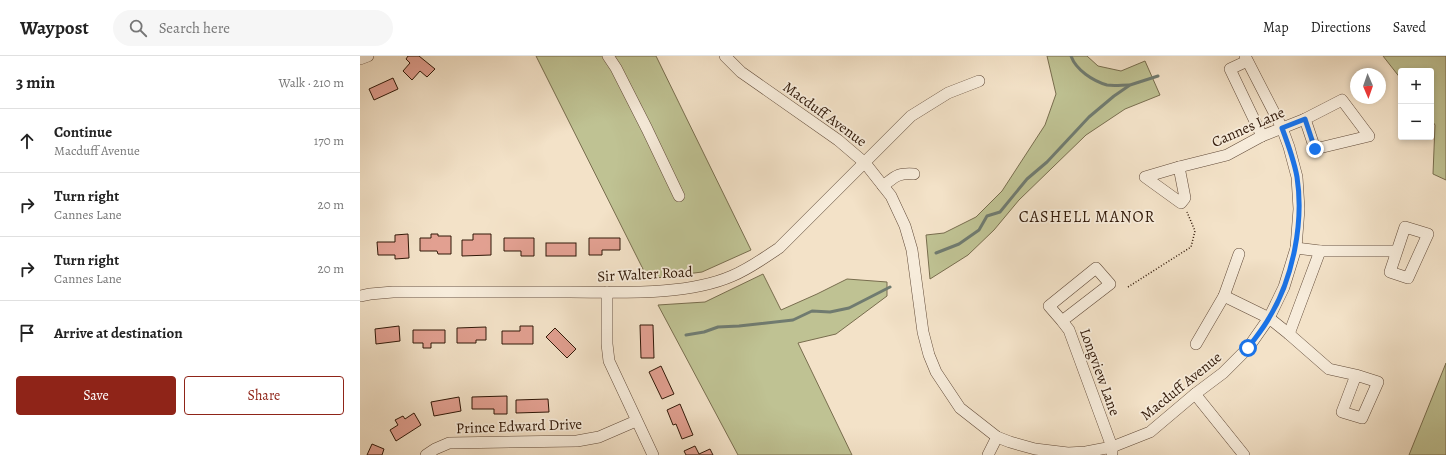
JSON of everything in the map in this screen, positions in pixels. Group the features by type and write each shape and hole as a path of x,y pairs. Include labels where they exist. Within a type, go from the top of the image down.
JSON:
{"street":[{"path":"360,59 368,56"},
{"path":"608,56 648,128 679,196"},
{"name":"Macduff Avenue","path":"725,56 741,72 838,140 865,163 891,196 905,226 912,250 923,332 929,355 936,372 960,408 997,437 1023,446 1052,452 1112,451 1150,432 1223,372 1243,353 1270,318 1284,287 1296,248 1298,209 1297,177 1282,128 1246,58"},
{"path":"1246,58 1230,69 1262,136"},
{"name":"Sir Walter Road","path":"360,296 393,292 607,292 669,290 701,286 732,276 758,263 779,248 911,116 948,93 980,81"},
{"name":"Cannes Lane","path":"1179,167 1227,155 1262,136 1305,119 1342,100 1369,136 1315,149 1305,119"},
{"path":"883,186 899,174 914,174"},
{"path":"1405,227 1428,234 1408,278 1390,272 1397,251 1405,227"},
{"path":"1296,248 1320,250 1397,251"},
{"path":"1289,334 1320,250"},
{"path":"1196,344 1224,296 1239,254"},
{"name":"Longview Lane","path":"1062,321 1110,284 1096,268 1049,306 1062,321 1070,330 1112,451"},
{"path":"607,292 607,344 609,361 653,455"},
{"path":"1224,296 1270,318 1329,369 1356,375"},
{"path":"1195,394 1244,455"},
{"name":"Prince Edward Drive","path":"426,455 449,443 577,441 599,438 636,421"},
{"path":"988,455 997,437"}],"path":[{"path":"1128,286 1191,247 1195,231 1186,212 1189,208"}],"green space":[{"path":"536,56 656,56 751,250 702,272 648,279"},
{"path":"1047,56 1087,56 1098,66 1121,71 1145,61 1160,95 1125,109 1086,135 1019,200 994,230 968,255 930,279 926,235 944,233 976,217 1002,191 1045,125 1056,94"},
{"path":"1383,56 1446,56 1446,180 1433,174 1435,125 1434,68 1398,68 1398,75"},
{"path":"763,274 781,310 847,279 887,282 887,296 836,334 798,343 852,455 738,455 658,305 705,302"},
{"path":"1446,363 1446,455 1409,455"}],"building":[{"path":"408,56 419,56 435,69 427,77 420,71 412,80 403,71 410,63 406,59"},
{"path":"393,78 398,89 374,100 369,89"},
{"path":"408,234 409,258 395,259 395,255 378,255 377,242 395,242 395,235"},
{"path":"431,234 438,234 438,236 451,236 451,254 438,254 437,251 420,251 420,238 431,238"},
{"path":"473,234 491,234 491,255 462,256 462,240 473,240"},
{"path":"504,238 534,238 534,256 521,256 521,251 504,251"},
{"path":"589,238 620,238 620,250 602,250 602,255 589,255"},
{"path":"546,243 576,243 576,256 546,256"},
{"path":"640,325 653,325 654,358 641,358"},
{"path":"399,326 400,341 376,344 375,329"},
{"path":"520,326 533,326 533,344 502,344 502,331 520,331"},
{"path":"486,327 486,340 476,340 476,343 457,343 457,328"},
{"path":"555,328 576,349 567,358 546,337"},
{"path":"413,330 445,330 445,343 431,343 431,348 423,348 423,343 413,343"},
{"path":"661,366 674,394 662,399 649,372"},
{"path":"507,396 507,414 494,414 494,409 472,409 472,397"},
{"path":"459,397 461,411 434,416 431,402"},
{"path":"548,399 549,412 516,413 516,400"},
{"path":"680,404 693,435 682,439 676,424 673,425 667,410"},
{"path":"414,413 421,425 396,441 390,430 398,425 395,420 403,416 405,419"},
{"path":"372,444 384,449 382,455 367,455"},
{"path":"695,446 699,454 710,449 713,455 686,455 684,451"}],"waterway":[{"path":"1071,56 1077,66 1096,81 1107,85 1129,85"},
{"path":"936,253 959,244 979,230 987,216 1000,212 1027,179 1047,162 1089,117 1114,96 1130,85 1158,76"},
{"path":"686,335 704,332 718,327 793,320 812,311 830,312 849,308 890,287"}],"district":[{"name":"CASHELL MANOR","path":"1087,216"}],"route":[{"path":"1248,348 1270,318 1284,287 1296,248 1298,209 1297,177 1282,128 1305,119 1315,149"}]}
